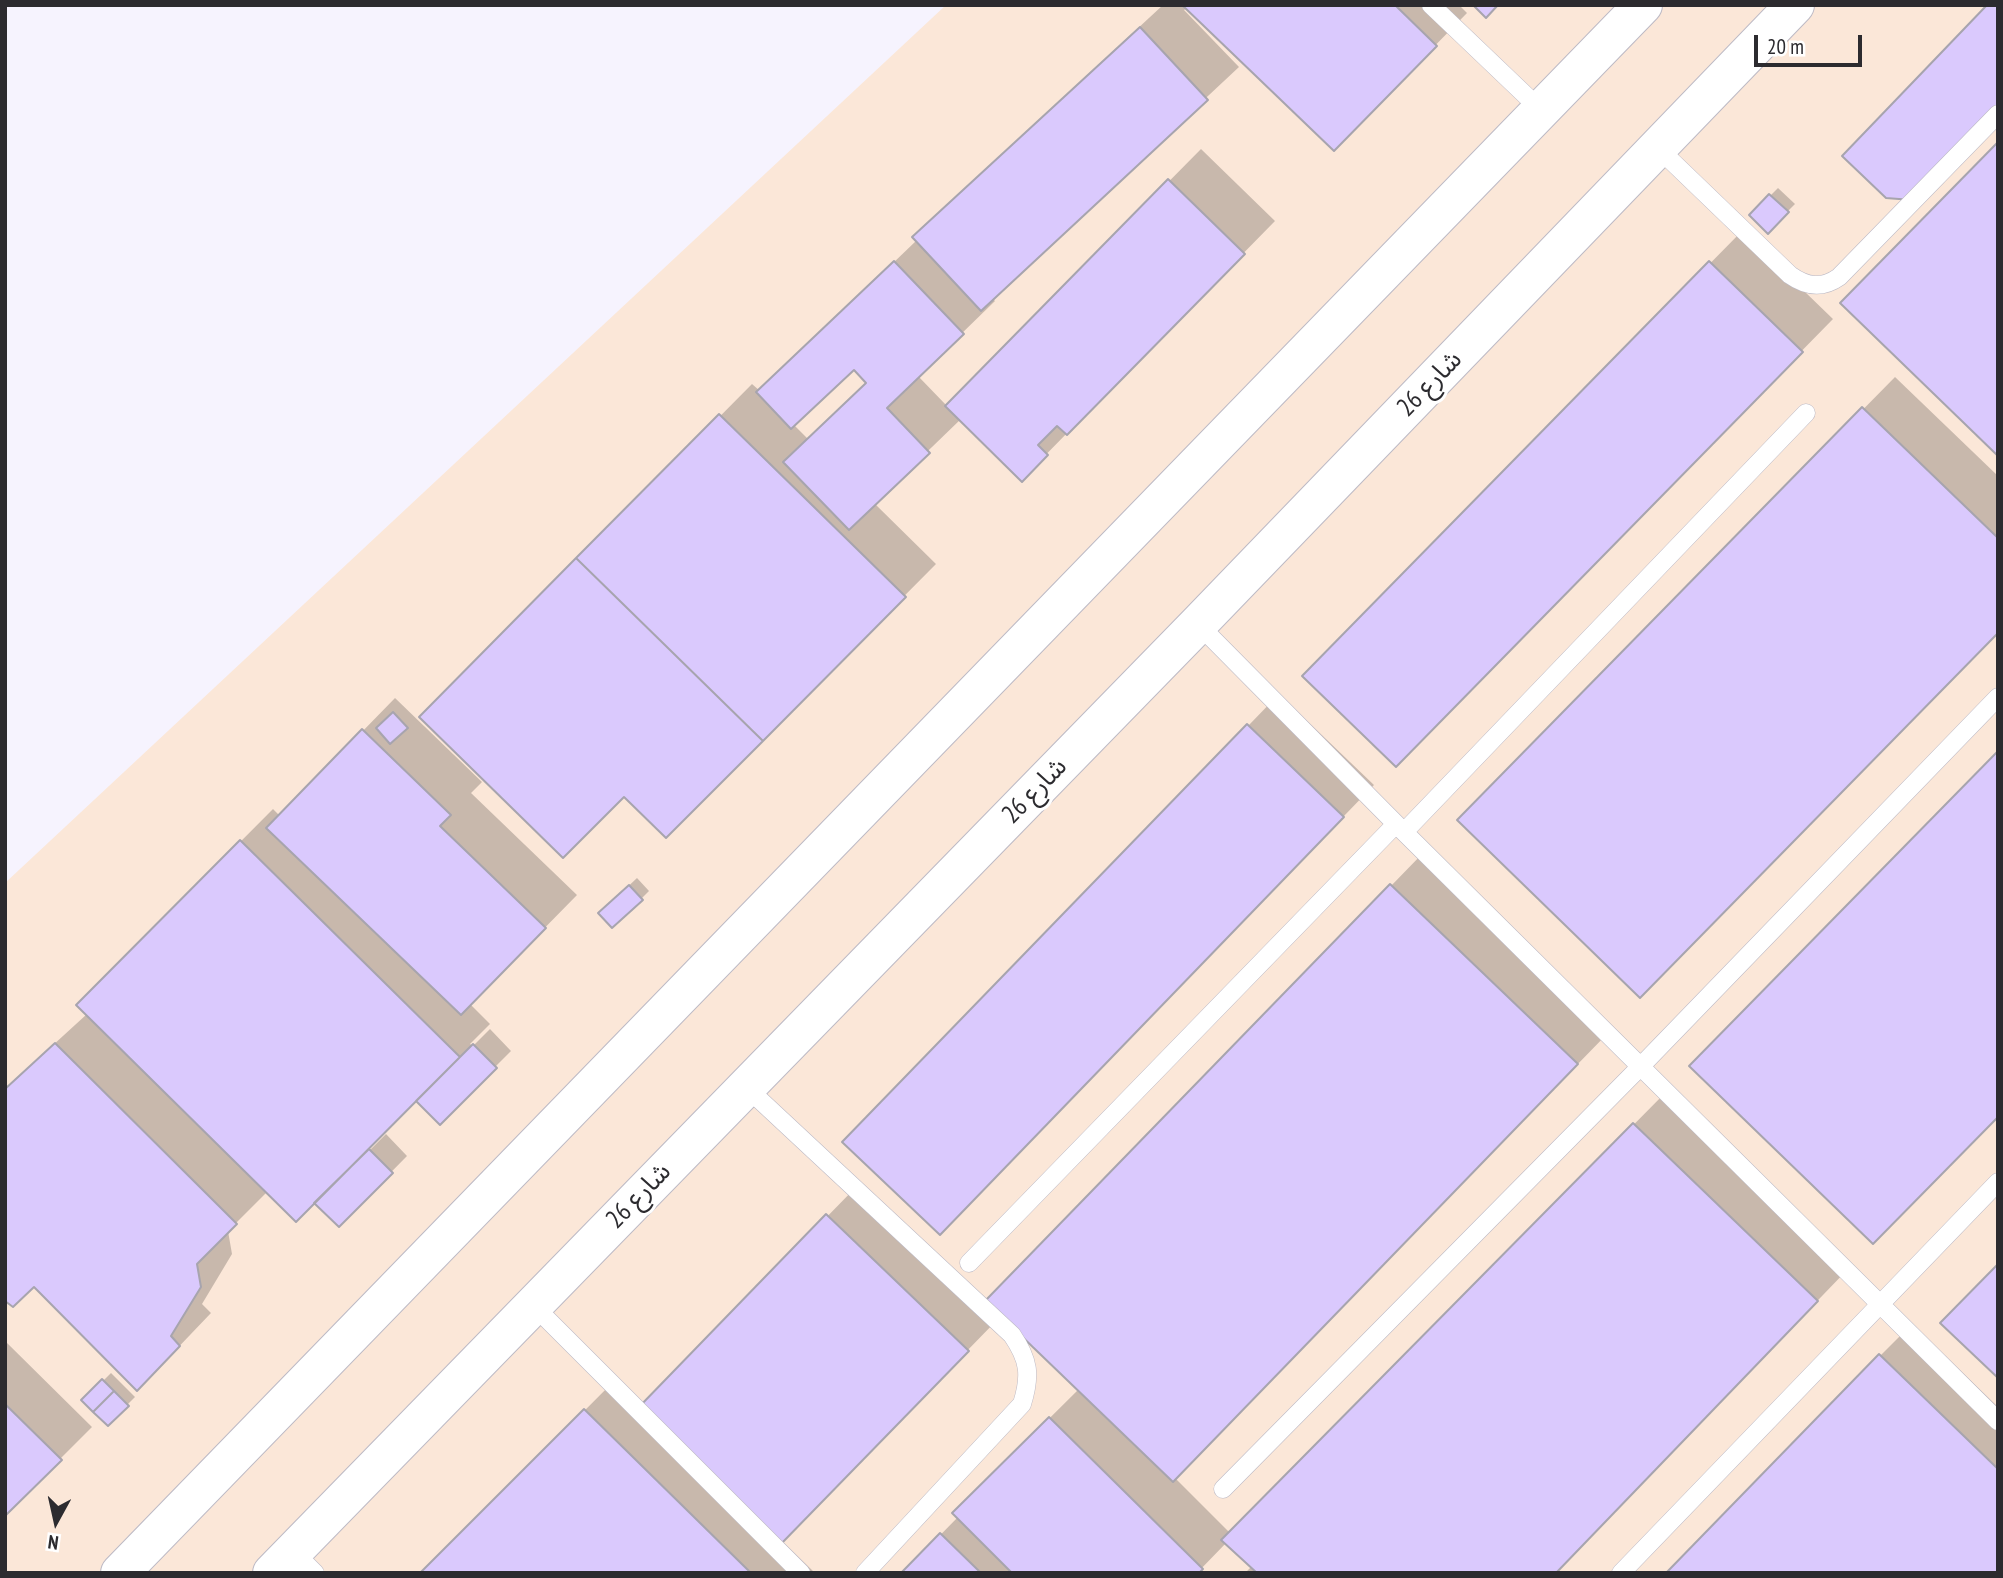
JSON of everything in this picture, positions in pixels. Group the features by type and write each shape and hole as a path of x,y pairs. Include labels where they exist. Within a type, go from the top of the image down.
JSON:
{"main road":[{"path":"120,1573 1643,5"},
{"name":"شارع 26","path":"293,1566 533,1305 1198,624 1795,5"}],"lane":[{"path":"1431,5 1541,110"},
{"path":"1658,148 1790,275 1809,285 1820,286 1839,277 1998,114"},
{"path":"969,1263 1806,413"},
{"path":"1198,624 1998,1421"},
{"path":"1223,1489 1641,1066 1998,697"},
{"path":"746,1087 1012,1335 1023,1350 1028,1368 1022,1404 865,1573"},
{"path":"1620,1573 1998,1182"},
{"path":"533,1305 801,1573"}],"shaded area":[{"path":"946,5 1998,5 1998,1573 5,1573 5,883"}],"building":[{"path":"1182,5 1395,5 1437,46 1334,151"},
{"path":"1473,5 1498,5 1486,18"},
{"path":"1987,5 1998,5 1998,111 1912,200 1886,198 1842,156"},
{"path":"1140,27 1208,100 981,311 912,237"},
{"path":"1998,142 1998,456 1840,303"},
{"path":"1168,179 1245,254 1067,435 1057,426 1038,445 1048,455 1022,482 945,406"},
{"path":"1769,194 1789,212 1768,234 1749,215"},
{"path":"894,261 964,334 887,408 930,453 849,530 783,462 866,383 854,370 791,429 756,392"},
{"path":"1709,261 1803,352 1396,767 1302,676"},
{"path":"1862,407 1998,538 1998,633 1640,998 1457,820"},
{"path":"719,414 906,597 763,741 576,558"},
{"path":"576,558 763,741 666,838 624,797 563,858 419,717"},
{"path":"393,712 408,728 390,744 376,728"},
{"path":"1247,724 1344,817 940,1235 842,1142"},
{"path":"362,729 451,815 440,826 546,928 461,1015 266,828"},
{"path":"1998,751 1998,1117 1873,1244 1689,1066"},
{"path":"240,840 460,1057 296,1222 76,1005"},
{"path":"1390,884 1578,1064 1173,1482 985,1301"},
{"path":"629,885 643,900 612,928 598,913"},
{"path":"55,1043 237,1224 197,1264 201,1287 171,1336 180,1346 137,1391 34,1287 13,1307 5,1301 5,1089"},
{"path":"473,1044 497,1068 440,1125 416,1101"},
{"path":"1633,1123 1818,1301 1556,1573 1257,1573 1221,1540"},
{"path":"369,1149 393,1173 339,1227 314,1203"},
{"path":"826,1214 969,1351 779,1546 638,1408"},
{"path":"1998,1264 1998,1378 1940,1323"},
{"path":"1879,1354 1998,1469 1998,1573 1666,1573"},
{"path":"102,1379 114,1391 93,1412 81,1400"},
{"path":"114,1391 129,1406 108,1426 93,1412"},
{"path":"5,1404 62,1460 5,1516"},
{"path":"584,1409 751,1573 420,1573"},
{"path":"1049,1417 1203,1569 1199,1573 1012,1573 952,1513"},
{"path":"940,1533 981,1573 901,1573"}]}
